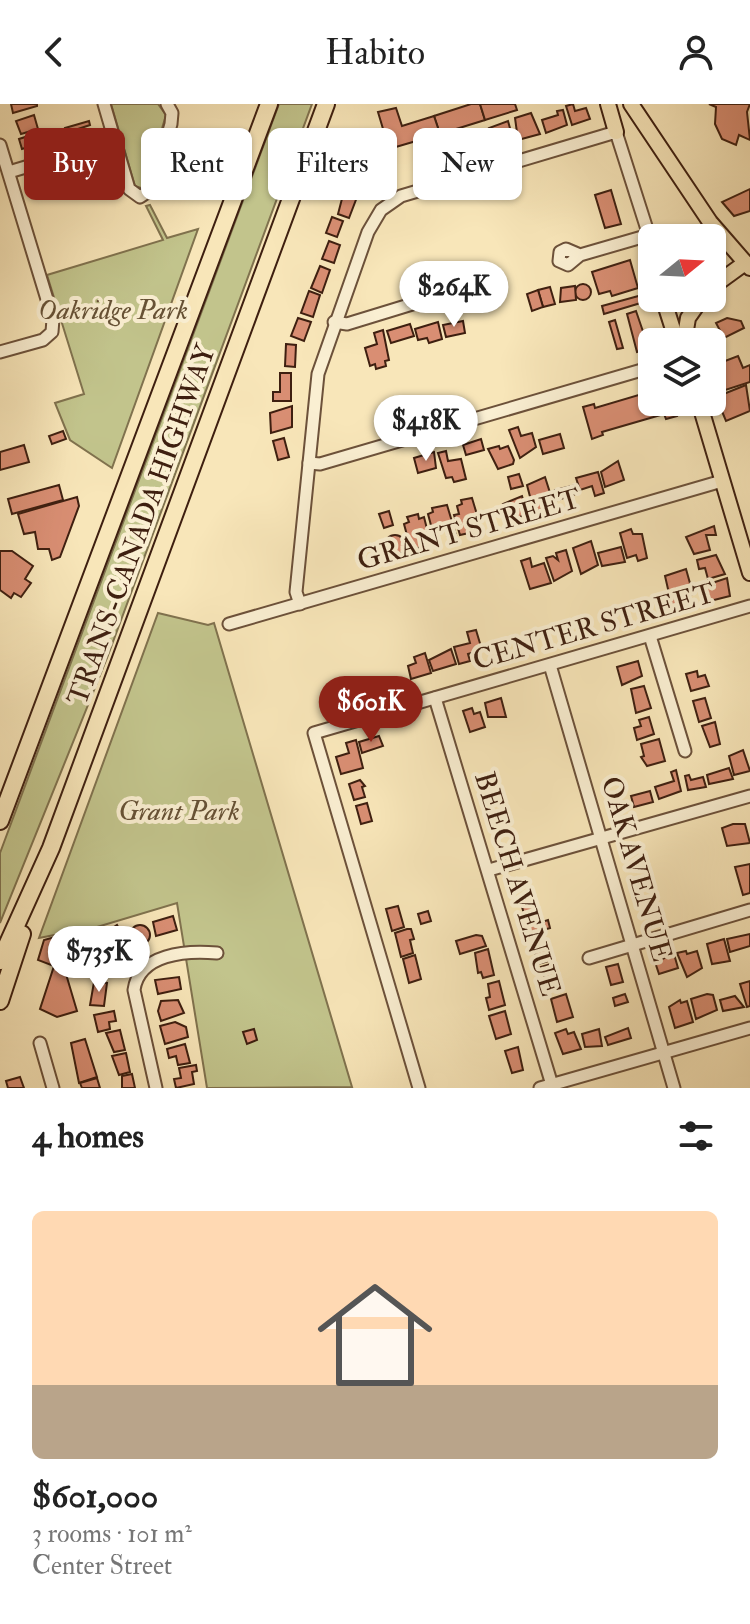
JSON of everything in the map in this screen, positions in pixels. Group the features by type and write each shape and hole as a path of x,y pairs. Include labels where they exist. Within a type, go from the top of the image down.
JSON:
{"highway":[{"name":"TRANS-CANADA HIGHWAY","path":"0,821 269,104"},
{"name":"TRANS-CANADA HIGHWAY","path":"0,961 51,848 326,104"},
{"path":"0,1001 51,848"}],"main road":[{"path":"608,104 616,132"},
{"path":"631,104 677,176 748,264 726,278"},
{"path":"703,416 750,573"}],"street":[{"path":"104,104 111,128"},
{"path":"125,175 129,189 140,197 147,194 171,124 172,113 167,104"},
{"path":"300,604 296,592 318,374 368,232 381,210 401,196 616,132 645,224"},
{"path":"0,145 53,319 52,332 43,340 0,352"},
{"path":"9,172 24,167"},
{"path":"580,255 638,243"},
{"path":"334,322 347,324 445,294"},
{"path":"309,463 320,464 638,371"},
{"name":"GRANT STREET","path":"229,624 722,481"},
{"name":"CENTER STREET","path":"419,1088 314,733 750,606"},
{"path":"650,636 685,751"},
{"name":"OAK AVENUE","path":"550,665 674,1088"},
{"name":"BEECH AVENUE","path":"435,698 489,870 546,1086"},
{"path":"489,870 750,796"},
{"path":"589,958 750,910"},
{"path":"156,1088 134,990 136,977 145,964 199,951 217,953"},
{"path":"546,1086 750,1028"},
{"path":"40,1043 53,1088"}],"green space":[{"path":"111,104 158,104 166,115 162,128 141,128 141,188 135,186 125,152 125,128 118,128"},
{"path":"279,104 312,104 303,128 270,128"},
{"path":"268,134 268,200 276,200 107,658 0,923 0,853 243,200 252,200 252,176"},
{"name":"Oakridge Park","path":"150,205 167,238 198,229 112,468 70,440 55,403 84,394 47,275 163,240 146,206"},
{"name":"Grant Park","path":"158,613 208,625 214,623 352,1087 207,1088 177,903 57,939 60,934 39,938"}],"building":[{"path":"11,104 37,104 37,106 13,113"},
{"path":"480,104 485,120 459,128 438,128 434,116"},
{"path":"480,104 515,104 517,110 485,120"},
{"path":"573,104 575,111 586,108 590,119 572,125 566,106"},
{"path":"709,104 750,104 747,112 750,140 739,135 736,145 722,139 715,124 716,107"},
{"path":"396,108 402,126 434,116 438,128 413,128 413,142 397,147 397,128 383,128 378,112"},
{"path":"563,110 567,125 546,133 542,120"},
{"path":"531,113 540,134 522,139 522,128 516,128 515,118"},
{"path":"34,115 38,128 24,128 21,134 16,121"},
{"path":"89,121 90,125 81,128 65,128"},
{"path":"508,121 510,128 489,128"},
{"path":"750,189 750,211 734,216 722,202"},
{"path":"611,190 621,224 605,228 595,195"},
{"path":"342,200 356,200 349,218 338,214"},
{"path":"332,217 343,221 337,237 326,233"},
{"path":"329,241 340,245 334,263 322,259"},
{"path":"630,260 638,288 612,296 610,291 599,294 592,272"},
{"path":"320,266 330,270 322,293 311,288"},
{"path":"583,284 589,286 589,298 583,300 577,298 575,292 577,286"},
{"path":"575,286 576,300 560,302 561,288"},
{"path":"550,287 555,304 543,307 538,290"},
{"path":"538,290 543,307 532,311 527,294"},
{"path":"309,291 320,295 313,317 301,313"},
{"path":"638,296 638,304 604,314 602,306"},
{"path":"636,311 642,328 638,328 638,352 637,352 627,314"},
{"path":"298,318 311,322 304,341 291,336"},
{"path":"727,318 741,321 744,328 726,337 726,328 719,328 716,323"},
{"path":"615,320 623,348 617,349 609,322"},
{"path":"463,321 465,333 446,337 443,325"},
{"path":"438,322 442,339 429,343 427,338 418,340 415,329"},
{"path":"410,324 414,336 391,343 387,331"},
{"path":"383,330 389,360 385,361 386,366 376,369 375,364 370,366 365,348 377,344 374,333"},
{"path":"286,344 296,345 295,367 285,366"},
{"path":"738,356 743,368 750,365 750,382 726,390 726,361"},
{"path":"280,373 291,373 291,401 273,401 273,392 280,392"},
{"path":"746,385 750,411 726,421 726,393"},
{"path":"638,395 638,416 657,416 602,432 603,435 592,439 583,407 594,404 595,408"},
{"path":"292,406 292,427 271,433 270,413"},
{"path":"518,427 521,436 532,433 536,447 520,458 509,430"},
{"path":"63,431 66,439 52,444 49,436"},
{"path":"560,434 564,448 543,454 539,440"},
{"path":"284,438 289,457 278,460 273,441"},
{"path":"481,439 484,450 466,455 463,445"},
{"path":"24,445 29,462 0,470 0,452"},
{"path":"499,446 500,449 508,446 514,460 513,464 498,469 488,449"},
{"path":"446,451 448,461 461,459 466,479 454,482 452,477 446,478 438,453"},
{"path":"434,452 436,468 418,473 414,458"},
{"path":"618,461 624,480 605,487 601,472"},
{"path":"598,472 604,493 595,496 592,486 580,490 576,478"},
{"path":"519,474 523,486 511,489 508,477"},
{"path":"545,477 551,496 540,500 543,509 534,512 527,485"},
{"path":"59,485 63,500 12,514 8,499"},
{"path":"576,485 579,493 558,500 555,490"},
{"path":"522,496 527,514 510,521 503,504"},
{"path":"77,497 79,506 60,557 52,560 49,549 38,549 35,532 24,534 18,514"},
{"path":"472,498 478,518 466,523 469,533 460,535 454,515 459,514 457,506 462,504 461,500"},
{"path":"447,505 456,535 448,537 445,525 432,529 428,514 433,512 432,508"},
{"path":"389,511 393,525 384,528 379,514"},
{"path":"418,514 419,519 424,517 428,533 418,538 421,547 411,550 404,524 409,522 407,517"},
{"path":"714,526 716,535 706,535 710,550 694,554 686,537"},
{"path":"631,529 633,534 642,534 647,558 638,561 636,555 627,558 620,533"},
{"path":"395,535 402,538 405,545 402,552 395,555 388,552 385,545 388,538"},
{"path":"591,541 598,565 581,574 573,548"},
{"path":"621,547 625,562 602,566 598,553"},
{"path":"566,550 572,571 554,581 546,558 553,556 558,560 556,553"},
{"path":"0,551 12,551 33,566 25,579 31,583 21,597 14,593 11,598 0,590"},
{"path":"716,555 725,574 708,579 705,568 699,569 697,560"},
{"path":"530,558 532,567 544,563 551,583 530,589 521,561"},
{"path":"686,569 693,594 678,597 681,608 673,611 665,576"},
{"path":"727,578 730,596 706,602 703,586"},
{"path":"476,630 482,650 468,654 470,661 459,664 454,647 470,643 467,632"},
{"path":"451,649 456,664 433,671 429,660"},
{"path":"425,653 431,673 411,679 408,666 416,663 414,657"},
{"path":"638,661 642,676 622,685 617,667"},
{"path":"697,671 698,677 705,675 709,686 691,691 686,674"},
{"path":"644,686 651,708 636,713 631,689"},
{"path":"501,698 506,717 488,717 485,703"},
{"path":"705,698 711,718 699,722 693,701"},
{"path":"472,708 474,714 480,712 485,727 470,732 463,711"},
{"path":"649,717 654,734 637,740 634,728 641,726 639,720"},
{"path":"715,722 720,744 710,747 702,726"},
{"path":"379,736 383,746 362,753 359,742"},
{"path":"659,739 665,761 647,766 641,757 644,756 641,744"},
{"path":"356,740 363,768 341,774 336,757 349,753 346,743"},
{"path":"743,750 750,771 734,775 729,756"},
{"path":"729,768 733,779 709,784 707,775"},
{"path":"676,770 681,791 659,799 655,787 674,781 671,772"},
{"path":"689,775 691,780 703,777 706,787 688,790 685,776"},
{"path":"360,780 365,786 362,787 365,797 354,800 349,784"},
{"path":"650,791 653,802 634,807 631,796"},
{"path":"367,803 372,821 361,824 356,806"},
{"path":"745,824 750,843 727,846 722,828"},
{"path":"750,864 750,893 743,895 735,867"},
{"path":"537,903 542,922 548,920 550,928 530,934 522,907"},
{"path":"398,906 404,927 392,931 386,909"},
{"path":"428,911 431,921 421,924 418,914"},
{"path":"173,916 177,930 156,936 153,922"},
{"path":"117,925 131,951 123,955 120,947 109,950 102,935"},
{"path":"140,925 147,928 150,935 147,942 140,945 133,942 130,935 133,928"},
{"path":"411,929 414,939 410,940 413,953 401,957 395,933"},
{"path":"750,934 750,946 730,952 727,939"},
{"path":"482,936 486,946 460,954 456,941"},
{"path":"55,937 77,1011 57,1017 40,1009 54,966 38,960 44,940"},
{"path":"544,938 552,960 538,964 532,941"},
{"path":"724,939 730,961 712,964 707,944"},
{"path":"488,949 494,975 483,978 481,972 478,973 475,953"},
{"path":"686,951 687,954 697,951 702,968 687,977 677,953"},
{"path":"674,954 678,968 659,974 655,962"},
{"path":"415,955 421,979 409,983 403,959"},
{"path":"106,956 115,961 106,979 96,974"},
{"path":"554,963 560,987 549,990 541,967"},
{"path":"618,964 623,982 611,985 606,967"},
{"path":"179,977 181,989 158,994 155,980"},
{"path":"499,981 505,1005 489,1010 486,998 490,997 488,984"},
{"path":"750,981 750,1006 747,1007 740,984"},
{"path":"94,982 107,983 104,1006 90,1005"},
{"path":"566,994 573,1017 557,1022 551,999"},
{"path":"625,994 628,1002 615,1006 613,998"},
{"path":"713,995 717,1010 696,1019 691,999"},
{"path":"735,996 744,1007 723,1011 720,1000"},
{"path":"178,1000 184,1013 161,1021 158,1011 161,1001"},
{"path":"680,1000 681,1003 687,1001 693,1022 675,1028 669,1007"},
{"path":"114,1011 116,1021 109,1022 110,1029 98,1032 94,1015"},
{"path":"505,1011 511,1034 496,1039 489,1016"},
{"path":"175,1022 186,1027 188,1037 165,1044 160,1026"},
{"path":"628,1028 631,1038 608,1045 605,1037"},
{"path":"254,1029 257,1040 247,1044 243,1032"},
{"path":"566,1029 568,1034 574,1032 581,1049 563,1054 555,1033"},
{"path":"599,1029 602,1046 585,1047 582,1034"},
{"path":"120,1030 125,1050 114,1052 106,1033"},
{"path":"85,1039 97,1077 79,1083 71,1043"},
{"path":"185,1044 190,1063 178,1065 176,1056 169,1058 167,1049"},
{"path":"518,1047 523,1070 512,1073 505,1051"},
{"path":"126,1053 130,1072 119,1075 112,1056"},
{"path":"196,1065 197,1071 192,1072 194,1084 176,1088 174,1079 181,1078 179,1068"},
{"path":"132,1074 135,1088 122,1088 122,1076"},
{"path":"20,1077 24,1088 8,1088 6,1081"},
{"path":"97,1078 100,1088 82,1088 80,1083"}]}
